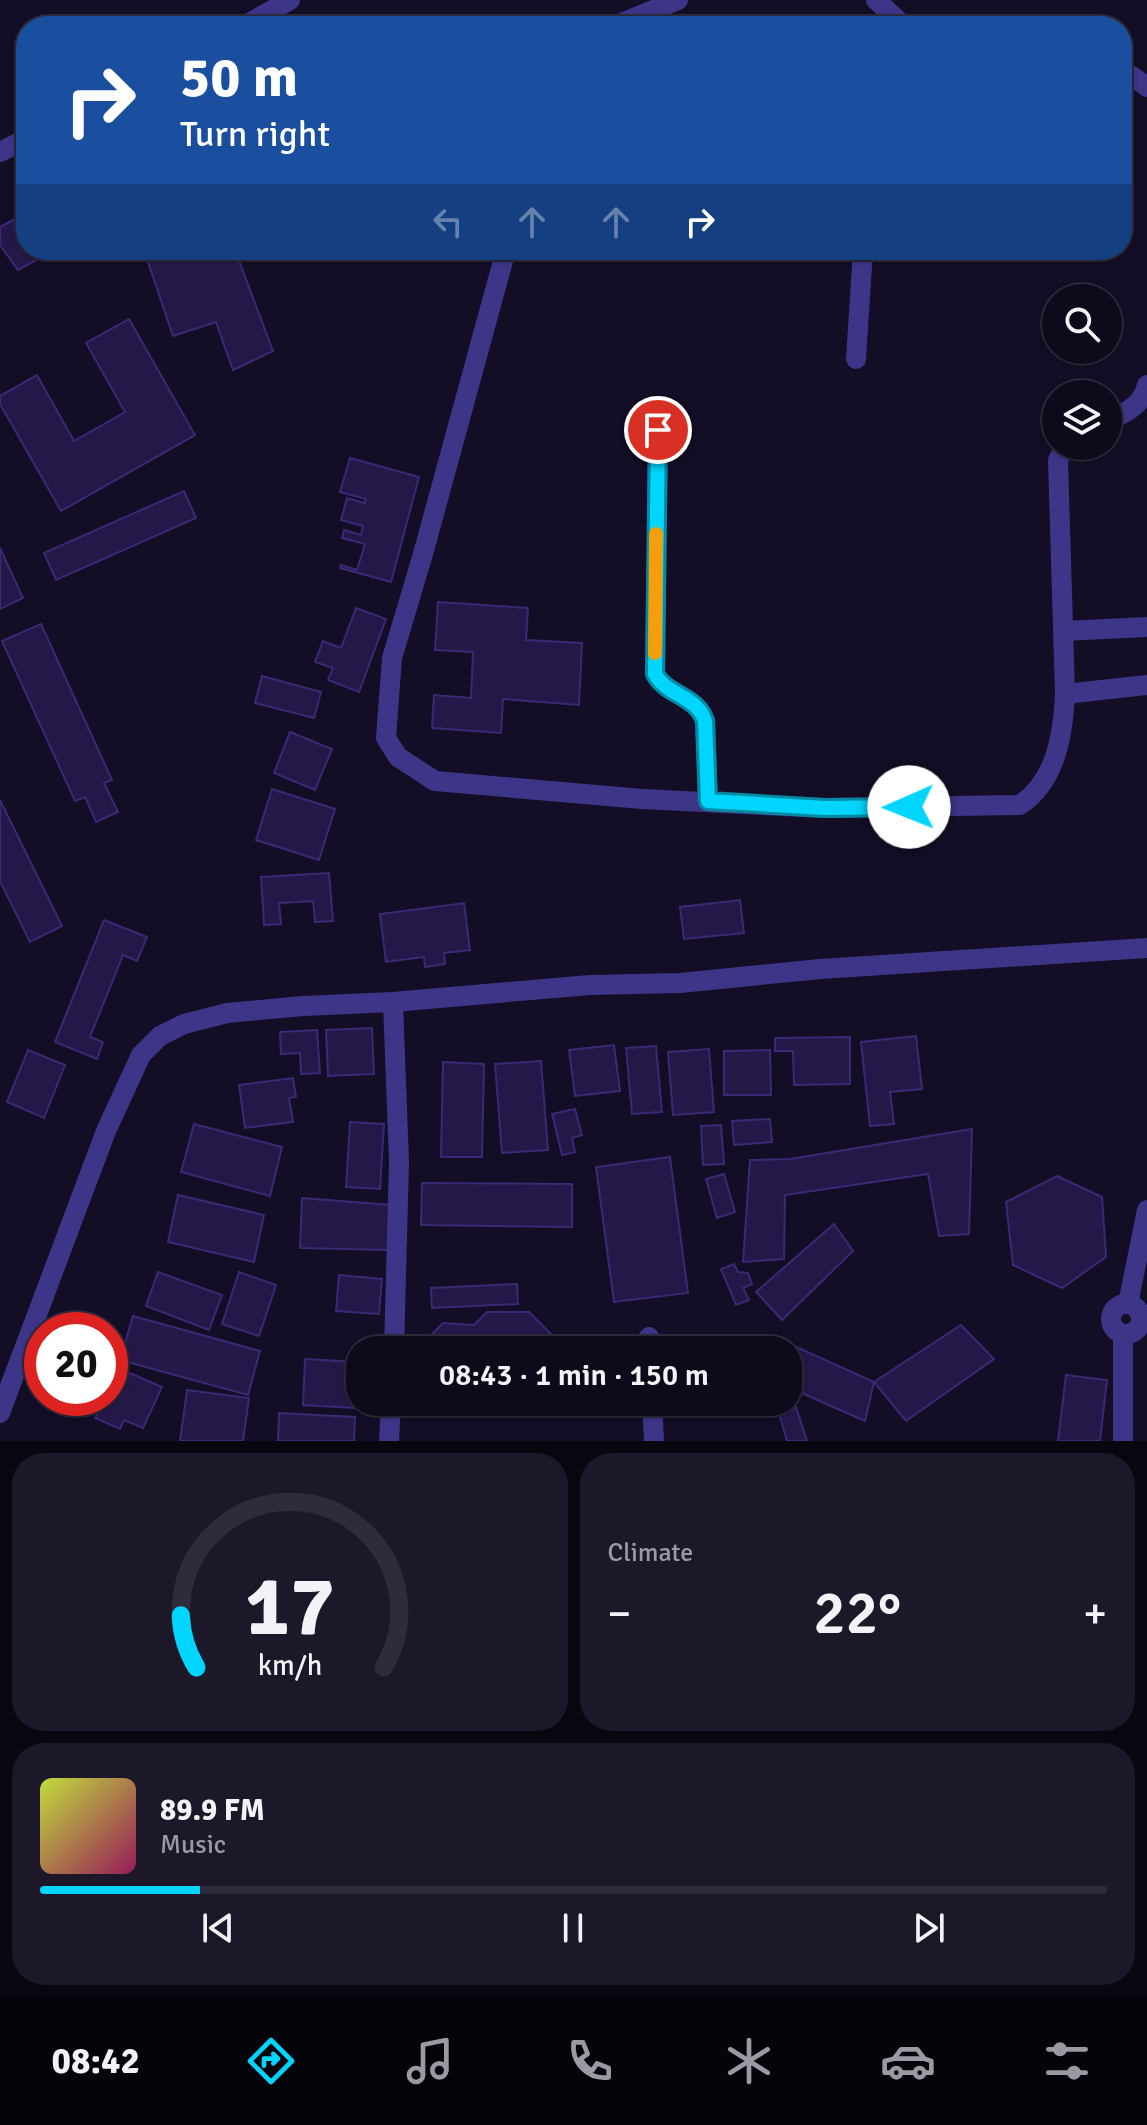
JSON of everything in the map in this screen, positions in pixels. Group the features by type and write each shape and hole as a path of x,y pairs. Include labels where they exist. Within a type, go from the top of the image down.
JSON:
{"street":[{"path":"262,16 290,0"},
{"path":"639,16 678,0"},
{"path":"876,0 893,16"},
{"path":"503,260 392,658 386,738 398,757 435,781 642,799 825,808 1020,805 1035,795 1045,782 1063,731 1065,694 1058,460"},
{"path":"856,359 862,260"},
{"path":"1122,414 1131,410 1145,394 1147,385"},
{"path":"658,430 655,674 660,683 701,709 705,721 708,801"},
{"path":"1063,631 1147,627"},
{"path":"1065,694 1147,685"},
{"path":"0,1413 106,1131 141,1055 160,1036 172,1030 227,1013 1147,948"},
{"path":"393,1002 399,1162 394,1336"},
{"path":"1123,1441 1137,1326 1112,1324 1111,1316 1114,1309 1128,1304 1147,1210"},
{"path":"389,1441 390,1416"},
{"path":"653,1416 654,1441"}],"building":[{"path":"16,218 16,260 36,260 18,270 0,245 0,227"},
{"path":"147,260 239,260 273,351 233,370 216,322 173,336"},
{"path":"129,319 195,435 61,511 0,404 0,396 37,375 74,441 125,412 86,343"},
{"path":"350,458 419,477 391,582 340,568 341,565 357,570 365,544 342,538 344,530 361,535 363,526 341,520 347,498 365,503 366,499 340,492"},
{"path":"184,491 196,518 56,580 44,553"},
{"path":"0,548 23,598 0,609"},
{"path":"438,602 528,608 526,640 582,643 579,705 503,699 501,733 432,728 434,695 471,698 473,652 435,650"},
{"path":"356,608 386,619 359,692 328,680 333,668 315,662 323,641 341,648"},
{"path":"41,624 112,780 104,783 118,812 96,822 85,797 75,801 2,641"},
{"path":"262,676 321,692 314,718 255,703"},
{"path":"290,732 332,749 315,790 274,773"},
{"path":"272,789 335,809 319,860 256,840"},
{"path":"0,800 62,926 30,942 0,881"},
{"path":"329,873 333,921 315,922 313,901 279,903 281,924 264,925 261,877"},
{"path":"740,900 744,933 684,939 680,907"},
{"path":"464,903 470,950 444,953 445,964 425,967 424,957 386,962 380,914"},
{"path":"104,920 147,937 137,961 123,955 90,1037 103,1042 97,1059 55,1042"},
{"path":"372,1028 374,1074 328,1076 326,1030"},
{"path":"317,1030 320,1073 301,1074 300,1053 281,1054 280,1032"},
{"path":"916,1036 922,1089 890,1092 894,1124 870,1126 861,1042"},
{"path":"850,1037 850,1084 794,1085 793,1051 775,1051 775,1038"},
{"path":"614,1045 620,1091 575,1096 569,1050"},
{"path":"656,1046 662,1112 632,1114 626,1048"},
{"path":"709,1049 714,1112 673,1115 668,1052"},
{"path":"28,1050 65,1065 44,1118 7,1102"},
{"path":"770,1050 771,1095 724,1095 724,1051"},
{"path":"541,1061 548,1150 502,1153 495,1064"},
{"path":"443,1062 484,1064 482,1157 441,1157"},
{"path":"293,1078 296,1097 289,1098 293,1122 245,1128 239,1085"},
{"path":"575,1109 582,1135 572,1138 575,1152 562,1155 552,1114"},
{"path":"770,1119 772,1142 734,1145 732,1121"},
{"path":"350,1122 384,1124 380,1189 346,1187"},
{"path":"194,1124 282,1147 270,1196 181,1172"},
{"path":"721,1125 724,1164 703,1165 701,1126"},
{"path":"972,1129 969,1234 939,1236 928,1174 785,1195 784,1259 743,1262 750,1160 790,1159"},
{"path":"670,1157 688,1293 614,1302 596,1167"},
{"path":"724,1174 735,1212 717,1218 706,1179"},
{"path":"1057,1176 1102,1197 1106,1257 1062,1288 1013,1265 1006,1202"},
{"path":"422,1183 572,1184 572,1227 421,1225"},
{"path":"178,1195 264,1215 254,1262 168,1242"},
{"path":"302,1198 392,1205 389,1250 300,1248"},
{"path":"834,1224 853,1251 782,1320 756,1292"},
{"path":"734,1264 738,1272 748,1273 752,1284 743,1288 749,1300 736,1305 721,1269"},
{"path":"158,1272 222,1295 209,1330 146,1306"},
{"path":"239,1272 276,1285 259,1336 222,1324"},
{"path":"339,1275 382,1279 379,1314 336,1311"},
{"path":"517,1284 518,1304 432,1308 431,1288"},
{"path":"487,1312 529,1312 553,1336 430,1336 443,1323 474,1325"},
{"path":"133,1316 260,1351 248,1395 128,1362 128,1333"},
{"path":"961,1325 994,1359 906,1421 874,1382"},
{"path":"802,1350 874,1382 865,1421 802,1393"},
{"path":"305,1359 346,1361 346,1408 303,1405"},
{"path":"128,1372 162,1387 143,1428 124,1420 120,1429 95,1418 128,1416"},
{"path":"1066,1375 1107,1380 1100,1441 1058,1441"},
{"path":"187,1390 249,1398 243,1441 180,1441"},
{"path":"279,1413 355,1417 354,1441 278,1441"},
{"path":"780,1416 799,1416 807,1441 787,1441"}],"slow traffic":[{"path":"655,653 656,534"}],"route":[{"path":"658,430 655,674 660,683 701,709 705,721 708,801 825,808 909,807"}]}
